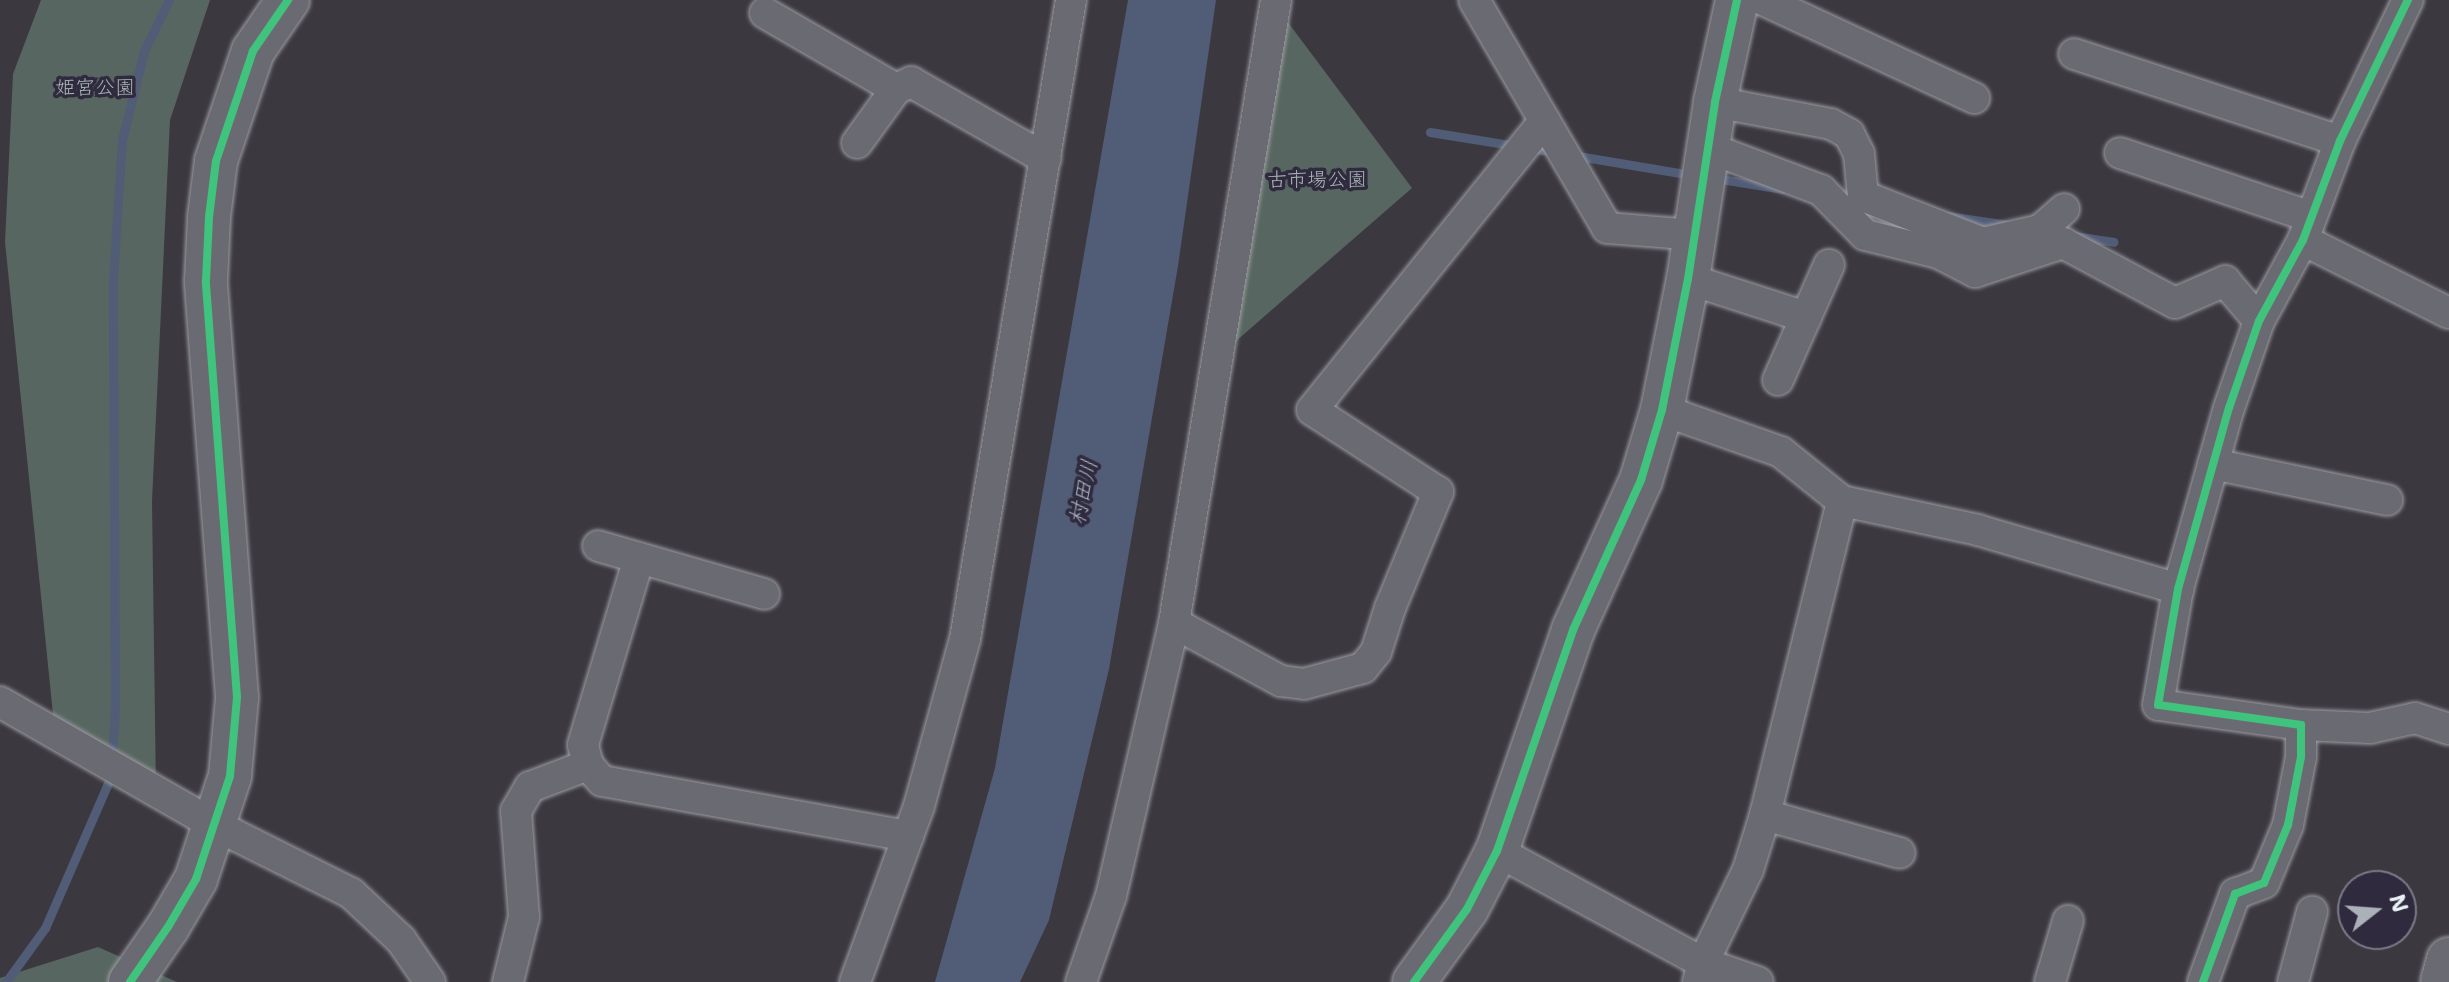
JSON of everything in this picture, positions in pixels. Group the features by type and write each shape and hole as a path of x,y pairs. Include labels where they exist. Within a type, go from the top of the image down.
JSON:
{"main road":[{"path":"2443,982 2449,960"}],"street":[{"path":"130,982 196,879 230,776 237,697 206,281 209,217 216,161 253,51 288,0"},
{"path":"855,982 908,836 965,639 1071,0"},
{"path":"1081,982 1111,896 1174,623 1276,0"},
{"path":"1474,0 1607,228 1695,235"},
{"path":"1414,982 1467,909 1497,851 1573,630 1641,480 1662,410 1688,279 1715,102 1737,0"},
{"path":"1763,0 1974,98"},
{"path":"2408,0 2340,141 2307,228 2259,321 2213,464 2178,589 2158,705 2301,725 2370,728 2415,718 2449,729"},
{"path":"765,13 896,89"},
{"path":"2074,54 2340,141"},
{"path":"857,143 896,89 911,82 1046,159"},
{"path":"1715,102 1831,124 1849,134 1859,154 1863,196 1983,243 2040,230 2064,209"},
{"path":"1174,623 1281,681 1304,684 1363,668 1376,652 1390,608 1438,492 1312,410 1544,121"},
{"path":"1709,148 1821,190 1865,235 1938,253 1975,272 2063,243 2175,303 2225,281 2259,321"},
{"path":"2120,153 2307,228 2449,313"},
{"path":"1778,380 1829,265"},
{"path":"1688,279 1806,317"},
{"path":"1662,410 1781,452 1842,501 1978,530 2178,589"},
{"path":"2213,464 2387,500"},
{"path":"1701,972 1748,870 1765,815 1842,501"},
{"path":"598,546 764,594"},
{"path":"639,558 583,745 588,765 602,781 908,836"},
{"path":"0,702 215,825 351,893 401,940 430,982"},
{"path":"2203,982 2235,894 2264,883 2288,825 2301,757 2301,725"},
{"path":"508,982 524,917 516,811 530,787 588,765"},
{"path":"1765,815 1900,853"},
{"path":"1497,851 1701,972 1758,982"},
{"path":"2293,982 2312,912"},
{"path":"2050,982 2068,921"}],"green space":[{"name":"姫宮公園","path":"41,0 210,0 170,120 152,501 156,792 55,734 5,242 13,74"},
{"name":"古市場公園","path":"1275,5 1412,188 1220,355"},
{"path":"98,947 177,982 0,982 0,978"}],"water":[{"name":"村田川","path":"1128,0 1216,0 1178,266 1109,669 1049,920 1020,982 935,982 995,768"}],"waterway":[{"path":"6,982 45,928 111,776 115,706 113,279 122,140 144,51 169,0"},
{"path":"1430,132 1554,152"},
{"path":"1572,155 1692,175"},
{"path":"1714,178 1783,189"},
{"path":"1947,216 2008,225"},
{"path":"2074,236 2114,242"}],"cycle path":[{"path":"130,982 196,879 230,776 237,697 206,281 209,217 216,161 253,51 288,0"},
{"path":"1414,982 1467,909 1497,851 1573,630 1641,480 1662,410 1688,279 1715,102 1737,0"},
{"path":"2203,982 2235,894 2264,883 2288,825 2301,757 2301,725 2158,705 2178,589 2229,408 2259,321 2303,240 2340,141 2408,0"}]}
